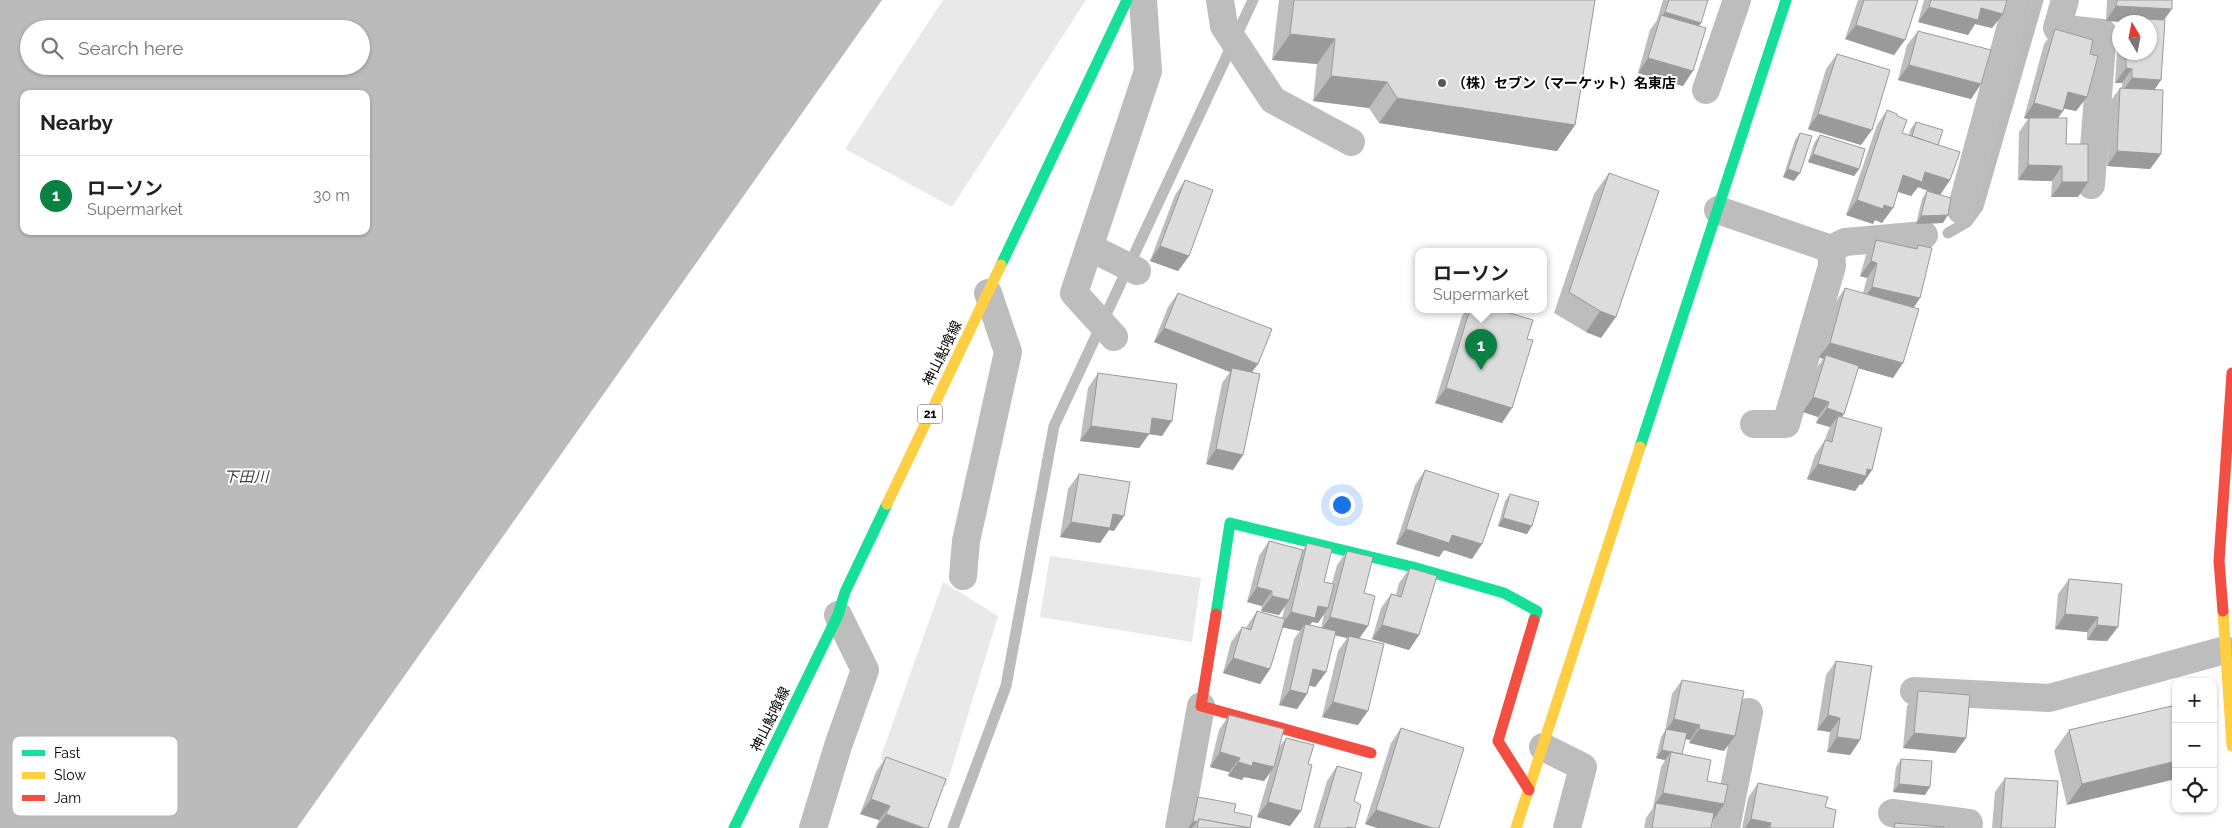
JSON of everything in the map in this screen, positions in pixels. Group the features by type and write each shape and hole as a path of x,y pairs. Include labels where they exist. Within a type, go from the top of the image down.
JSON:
{"street":[{"name":"神山鮎喰線","path":"734,828 838,614 849,583 1127,0"},
{"path":"1114,337 1074,292 1148,71 1143,0"},
{"path":"1706,90 1737,0"},
{"path":"1516,828 1786,0"},
{"path":"1961,210 2018,0"},
{"path":"2065,0 2057,28 2103,33 2091,185"},
{"path":"1222,13 1250,65 1274,100 1351,142"},
{"path":"1718,210 1831,249 1845,242 1924,235"},
{"path":"1089,247 1137,271"},
{"path":"1754,424 1786,424 1832,266 1831,249"},
{"path":"963,576 966,541 1008,352 988,293"},
{"path":"2232,373 2220,562 2232,746"},
{"path":"1179,828 1201,706 1230,523 1413,567 1504,593 1537,611 1498,741 1529,790"},
{"path":"813,828 838,746 865,670 838,614"},
{"path":"1914,691 2049,698 2225,650"},
{"path":"1201,706 1371,753"},
{"path":"1726,828 1749,712"},
{"path":"1543,747 1583,767 1567,828"},
{"path":"1892,813 1969,823 1968,828"}],"shaded area":[{"path":"943,0 1086,0 952,207 845,149"},
{"path":"1050,556 1201,578 1192,642 1040,617"},
{"path":"943,582 998,616 946,787 880,759"}],"water":[{"name":"下田川","path":"0,0 882,0 297,828 0,828"}],"building":[{"name":"（株）セブン（マーケット）名東店","path":"1294,0 1595,0 1575,125 1397,98 1387,82 1331,76 1335,39 1290,34"},
{"path":"1669,0 1708,0 1701,23 1665,12"},
{"path":"1864,0 1918,0 1905,40 1856,25"},
{"path":"1931,0 2007,0 2003,14 1981,8 1978,20 1929,7"},
{"path":"2117,0 2172,0 2172,9 2116,6"},
{"path":"1661,15 1706,28 1693,71 1648,58"},
{"path":"2157,20 2165,20 2161,80 2132,78 2132,69 2126,68 2126,60 2157,60"},
{"path":"2055,29 2093,40 2090,54 2098,56 2087,97 2068,92 2063,111 2034,103"},
{"path":"1918,31 1991,50 1981,84 1909,65"},
{"path":"1837,54 1890,70 1872,130 1818,114"},
{"path":"2120,88 2163,90 2161,154 2117,151"},
{"path":"1887,110 1907,120 1902,133 1960,152 1950,180 1925,172 1922,182 1903,175 1893,208 1884,205 1883,209 1857,200"},
{"path":"2029,118 2067,118 2066,144 2088,144 2088,182 2062,182 2062,166 2028,165"},
{"path":"1916,122 1943,130 1938,145 1912,136"},
{"path":"1800,133 1812,136 1800,173 1788,169"},
{"path":"1820,135 1865,149 1859,169 1813,154"},
{"path":"1609,173 1659,191 1616,317 1600,311 1569,292"},
{"path":"1185,180 1213,190 1189,256 1160,246"},
{"path":"1927,191 1951,198 1948,215 1921,216"},
{"path":"1876,240 1917,249 1918,245 1932,248 1920,298 1872,287 1877,263 1871,261"},
{"path":"1845,288 1919,309 1903,363 1830,343"},
{"path":"1178,293 1272,329 1258,364 1164,328"},
{"path":"1469,313 1509,313 1533,320 1527,339 1533,340 1512,408 1446,388"},
{"path":"1826,355 1859,366 1844,414 1827,408 1829,402 1813,397"},
{"path":"1232,368 1260,374 1243,455 1216,449"},
{"path":"1098,373 1177,384 1172,421 1152,418 1150,434 1091,426"},
{"path":"1838,416 1882,428 1872,470 1867,469 1866,476 1818,464 1825,440 1832,442"},
{"path":"1425,470 1499,494 1482,544 1452,535 1449,543 1406,529"},
{"path":"1079,474 1130,482 1124,516 1113,514 1110,528 1071,522"},
{"path":"1510,494 1539,502 1532,526 1503,518"},
{"path":"1269,541 1303,550 1289,600 1272,596 1272,591 1257,587"},
{"path":"1307,543 1332,549 1324,582 1334,584 1328,608 1318,606 1315,618 1291,612"},
{"path":"1347,551 1373,557 1364,593 1375,596 1368,626 1330,617"},
{"path":"1410,568 1437,576 1419,635 1382,625 1391,594 1401,597"},
{"path":"2069,579 2122,584 2118,627 2097,625 2098,617 2065,614"},
{"path":"1257,611 1285,619 1270,669 1233,658 1242,627 1251,630"},
{"path":"1305,624 1336,631 1326,672 1313,669 1307,694 1290,690"},
{"path":"1349,636 1384,644 1368,711 1333,702"},
{"path":"1836,661 1872,666 1860,740 1837,737 1840,718 1828,715"},
{"path":"1682,680 1744,691 1735,736 1699,729 1700,725 1674,719"},
{"path":"1918,691 1970,695 1966,738 1914,733"},
{"path":"2172,706 2172,762 2082,784 2069,730"},
{"path":"1229,715 1284,729 1274,767 1253,762 1252,766 1238,762 1240,758 1220,752"},
{"path":"1401,728 1464,748 1439,828 1433,828 1376,810"},
{"path":"1666,729 1687,733 1682,754 1662,750"},
{"path":"1286,738 1314,745 1308,764 1312,765 1301,811 1268,802"},
{"path":"1671,752 1711,760 1707,781 1728,785 1724,804 1663,793"},
{"path":"886,757 946,779 928,828 886,814 890,806 871,799"},
{"path":"1901,759 1932,761 1930,787 1899,784"},
{"path":"1337,766 1362,773 1354,801 1361,805 1355,828 1319,828"},
{"path":"2005,778 2058,781 2055,828 2001,828"},
{"path":"1758,783 1828,797 1825,807 1836,810 1833,828 1770,828 1771,823 1751,819"},
{"path":"1198,797 1236,804 1234,812 1252,816 1250,828 1199,819 1197,822 1193,821"},
{"path":"1656,803 1714,813 1711,828 1652,828"},
{"path":"1199,819 1250,828 1197,828"},
{"path":"1895,823 1944,827 1944,828 1894,828"}],"waterway":[{"path":"953,828 1006,686 1054,426 1253,0"},
{"path":"1948,233 1967,222 1978,207 2038,0"}],"traffic: fast":[{"path":"1001,265 1127,0"},
{"path":"1640,447 1786,0"},
{"path":"734,828 838,615 845,592 887,504"},
{"path":"1216,614 1230,523 1413,567 1504,593 1537,611 1534,620"}],"traffic: slow":[{"path":"887,504 1001,265"},
{"path":"1516,828 1640,447"},
{"path":"2223,611 2232,746"}],"traffic: jam":[{"path":"2223,611 2219,561 2232,373"},
{"path":"1216,614 1201,706 1371,753"},
{"path":"1529,790 1498,741 1534,620"}],"place":[{"name":"（株）セブン（マーケット）名東店","path":"1442,83"},
{"name":"ローソン","path":"1481,370"}]}
